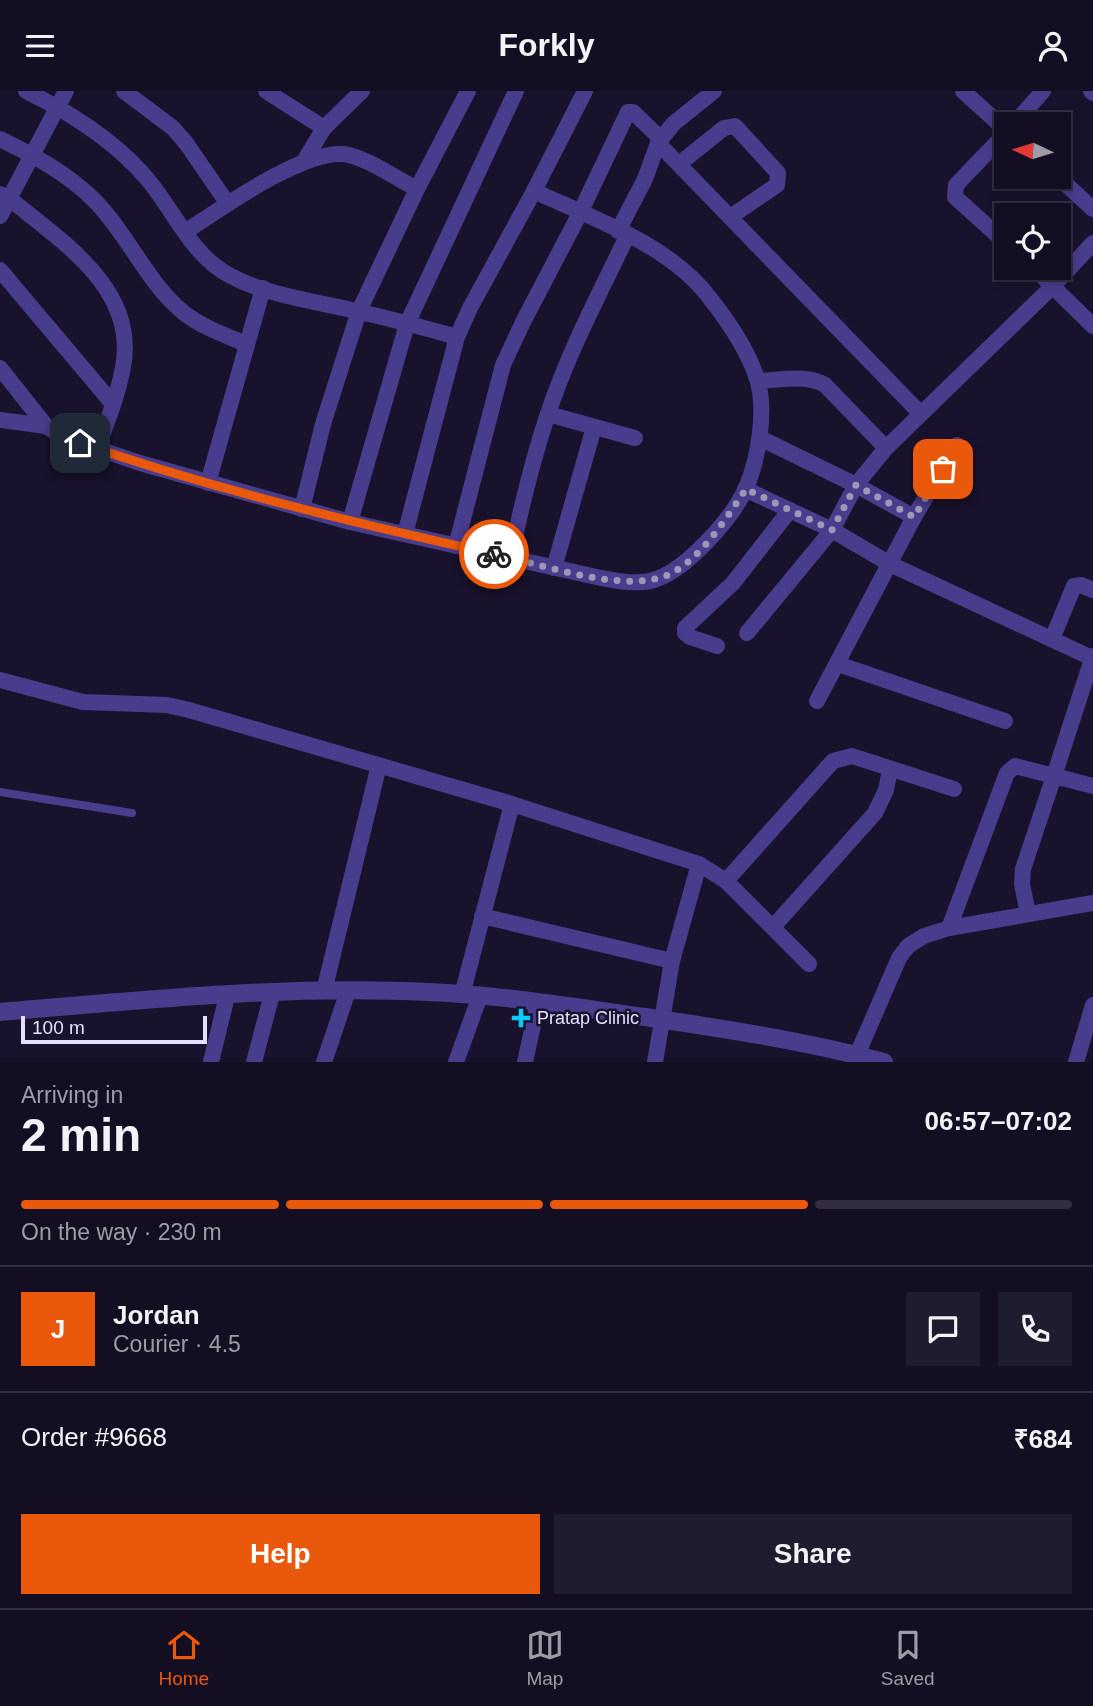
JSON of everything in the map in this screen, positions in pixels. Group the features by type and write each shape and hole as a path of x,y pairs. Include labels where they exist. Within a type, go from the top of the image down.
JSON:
{"street":[{"path":"26,91 58,107 100,136 134,165 214,265 228,275 290,296 457,337"},
{"path":"0,216 5,197 33,155 66,91"},
{"path":"124,91 173,128 228,204"},
{"path":"266,91 324,128"},
{"path":"303,163 324,128 362,91"},
{"path":"302,509 323,424 359,311 416,189 468,91"},
{"path":"349,522 407,324 516,91"},
{"path":"405,534 457,337 585,91"},
{"path":"510,558 548,414 660,141 673,124 714,91"},
{"path":"962,91 994,120"},
{"path":"1025,112 1043,91"},
{"path":"456,546 503,365 628,111 633,111 679,164 921,414"},
{"path":"679,164 724,128 735,126 778,173 779,179 777,185 730,217"},
{"path":"0,139 33,155 71,180 95,201 165,293 184,312 206,327 246,344"},
{"path":"994,144 956,185 954,192 955,197 994,232"},
{"path":"186,232 228,204 303,163 326,154 351,155 416,189"},
{"path":"1071,189 1093,209"},
{"path":"0,368 46,426 63,437 97,449 349,522 601,579 634,582 652,580 673,572 695,554 721,526 746,489 760,438 761,404 758,381 747,354 709,297 684,269 623,233 534,191"},
{"path":"5,197 80,257 112,297 123,322 124,366 97,449"},
{"path":"747,633 832,530 856,485 886,448 1053,286 1093,243"},
{"path":"0,270 113,404"},
{"path":"1047,280 1093,326"},
{"path":"208,482 263,288"},
{"path":"758,381 818,381 886,448"},
{"path":"548,414 635,438"},
{"path":"0,420 46,426"},
{"path":"554,568 594,427"},
{"path":"760,438 914,517"},
{"path":"817,701 914,517 957,445"},
{"path":"746,489 832,530 890,564 1092,657 1023,869 1022,884 1028,914"},
{"path":"717,646 690,637 685,633 685,628 733,583 790,510"},
{"path":"1052,639 1074,586 1080,585 1093,590"},
{"path":"838,664 1004,721"},
{"path":"0,680 83,702 167,705 189,710 512,804 699,865 726,881 809,964"},
{"path":"726,881 833,761 852,756 954,789"},
{"path":"324,991 379,765"},
{"path":"949,928 1007,773 1015,766 1093,786"},
{"path":"772,927 875,813 886,790 890,769"},
{"path":"462,995 512,804"},
{"path":"655,1062 672,961 699,865"},
{"path":"858,1055 900,958 908,946 924,936 949,928 1093,902"},
{"path":"482,916 672,961"},
{"path":"324,1062 348,991"},
{"path":"0,1012 272,993 429,992 538,1003 777,1037 884,1062"},
{"path":"254,1062 272,993"},
{"path":"211,1062 227,996"},
{"path":"456,1062 480,996"},
{"path":"525,1062 538,1003"},
{"path":"1076,1062 1093,1005"}],"lane":[{"path":"0,792 132,813"}],"way so far":[{"path":"494,554 601,579 634,582 652,580 673,572 695,554 721,526 746,489 832,530 856,485 914,517 943,469"}],"place":[{"name":"Pratap Clinic","path":"521,1018"}],"route":[{"path":"80,443 140,463 349,522 494,554"}]}
